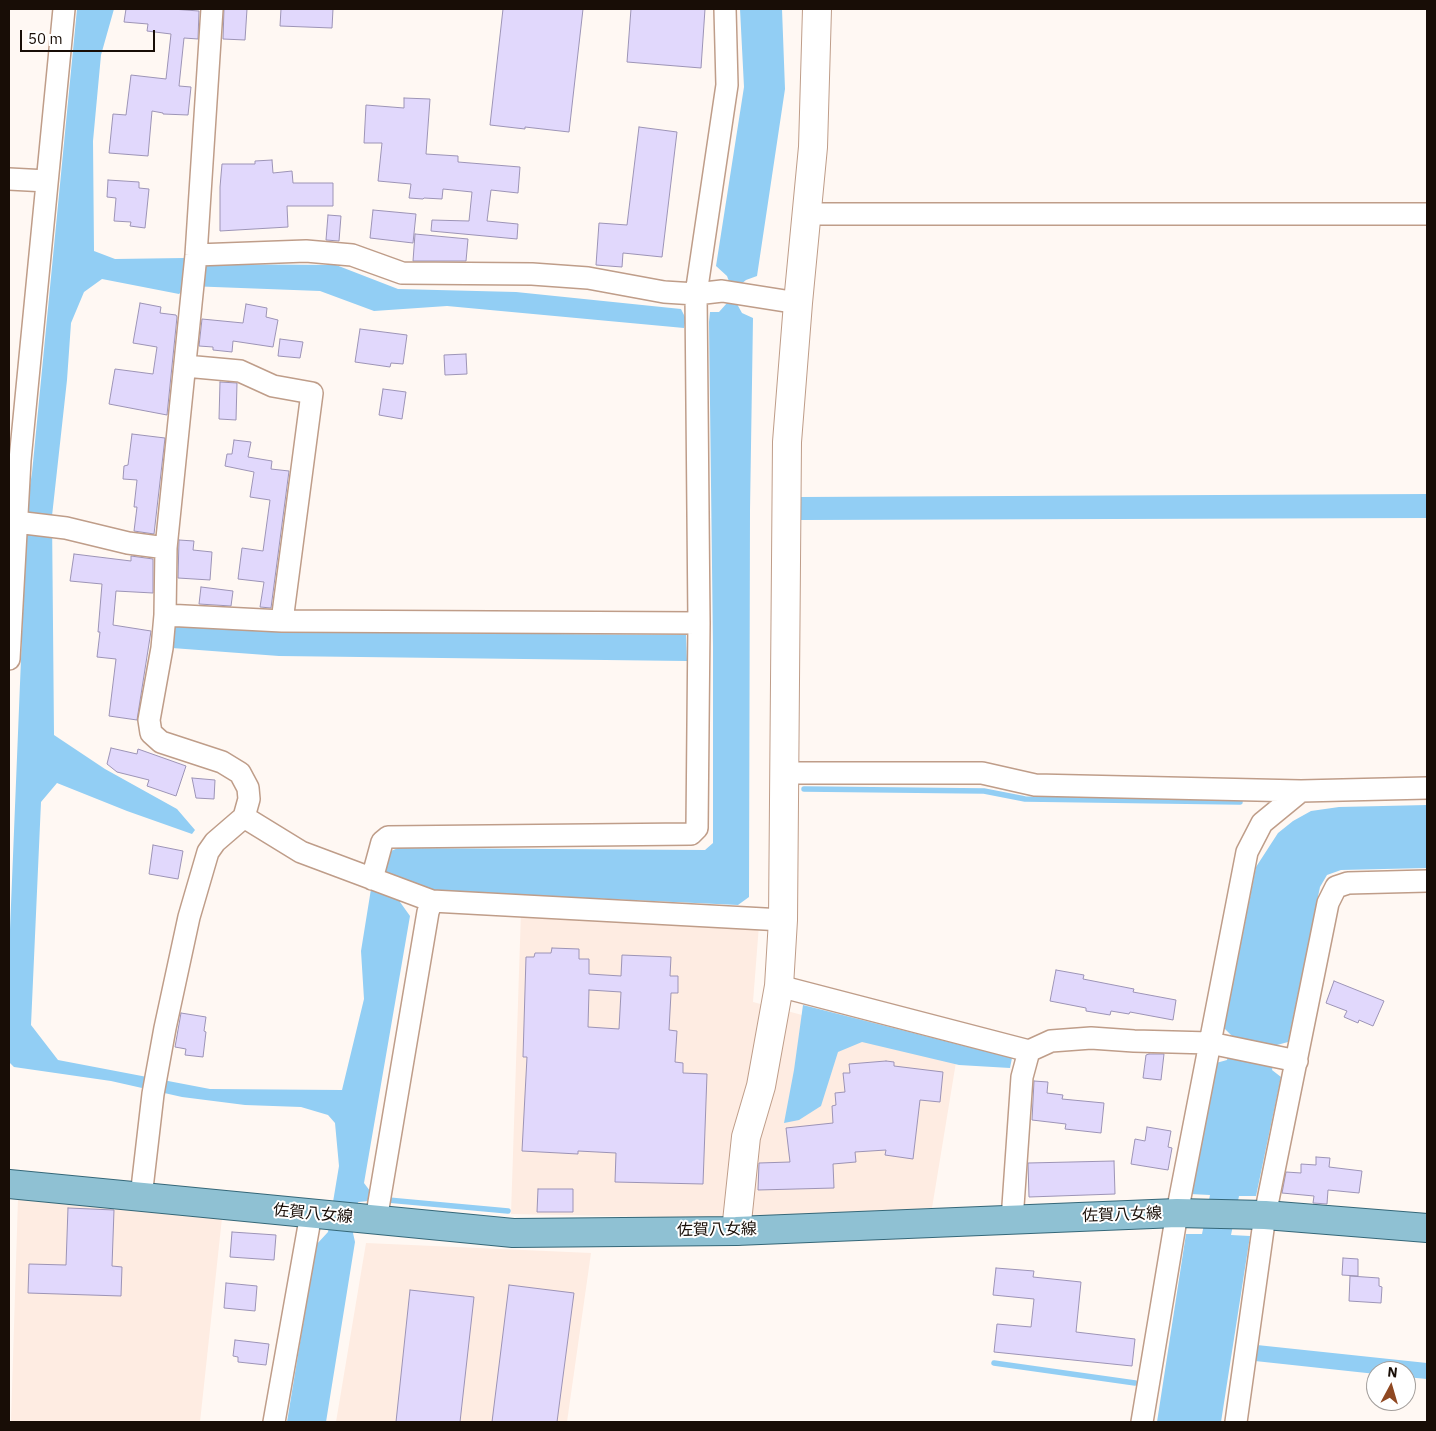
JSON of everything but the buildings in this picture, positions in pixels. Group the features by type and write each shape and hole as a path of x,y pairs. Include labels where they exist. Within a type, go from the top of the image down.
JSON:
{"main road":[{"name":"佐賀八女線","path":"9,1184 513,1233 736,1231 1188,1214 1253,1215 1427,1228"}],"street":[{"path":"9,658 29,524 20,460 64,9"},
{"path":"141,1197 164,1028 189,917 208,852 215,842 244,817 249,799 248,788 240,772 222,762 161,742 151,733 149,720 162,648 165,615 166,548 196,257 212,9"},
{"path":"372,879 382,842 388,837 691,834 697,828 699,623 696,294 728,85 725,9"},
{"path":"736,1231 746,1137 761,1086 779,986 783,920 787,442 813,147 817,9"},
{"path":"9,179 47,182"},
{"path":"807,214 1427,214"},
{"path":"196,257 306,251 352,255 402,273 542,274 588,278 664,292 696,294 722,291 798,303"},
{"path":"185,366 240,371 273,386 312,393 282,621"},
{"path":"29,524 66,528 128,543 166,548"},
{"path":"165,615 282,621 699,623"},
{"path":"784,773 982,773 1035,785 1301,791 1427,788"},
{"path":"1142,1422 1188,1214 1210,1044 1247,852 1262,823 1301,791"},
{"path":"244,817 301,852 432,901 783,920"},
{"path":"1236,1422 1253,1215 1297,1061 1328,903 1336,887 1348,883 1427,881"},
{"path":"368,1219 428,912 432,901"},
{"path":"779,986 1029,1051 1051,1041 1091,1038 1134,1042 1210,1044 1297,1061"},
{"path":"1012,1220 1022,1077 1029,1051"},
{"path":"274,1422 319,1215"}],"shaded area":[{"path":"521,912 759,925 753,1002 957,1056 932,1208 761,1219 511,1214"},
{"path":"18,1198 222,1218 200,1422 11,1422"},
{"path":"366,1243 591,1253 567,1422 336,1422"}],"water":[{"path":"77,9 114,9 101,55 93,141 94,251 115,259 184,258 188,264 336,265 398,289 516,292 681,309 686,319 684,328 447,306 374,311 320,291 188,286 179,294 102,279 84,292 71,323 67,380 52,516 54,735 105,769 177,809 195,830 192,834 57,783 41,802 31,1025 58,1060 210,1089 342,1090 364,999 361,951 371,889 391,898 399,879 384,871 391,851 398,848 705,850 713,843 713,647 709,322 710,312 719,312 727,303 730,284 727,276 716,266 744,87 740,9 782,9 785,89 757,276 746,280 740,285 737,304 742,313 753,318 750,510 749,897 738,905 437,891 407,883 400,902 410,916 364,1183 370,1191 369,1201 358,1202 353,1233 355,1242 326,1422 287,1422 316,1245 328,1232 339,1166 335,1123 328,1115 301,1107 245,1105 182,1097 111,1081 14,1067 9,1062 9,954 26,536 32,529 33,516 26,510 32,473"},
{"path":"1427,494 1427,518 801,520 801,497"},
{"path":"175,625 282,632 686,635 687,661 279,656 172,648"},
{"path":"1427,805 1427,868 1341,870 1327,875 1320,887 1288,1042 1277,1045 1272,1070 1281,1077 1256,1196 1239,1196 1231,1235 1250,1236 1221,1422 1157,1422 1186,1234 1202,1234 1210,1195 1190,1194 1216,1063 1227,1060 1232,1036 1224,1028 1256,867 1278,833 1293,821 1311,811 1339,807"},
{"path":"803,1005 1012,1058 1010,1068 959,1065 862,1042 838,1052 821,1106 799,1120 784,1123"},
{"path":"1257,1345 1408,1361 1366,1361 1366,1373 1255,1361"},
{"path":"1416,1362 1427,1363 1427,1379 1416,1378"}],"waterway":[{"path":"804,789 984,791 1025,799 1240,802"},
{"path":"388,1200 508,1211"},
{"path":"994,1363 1135,1383"}]}
